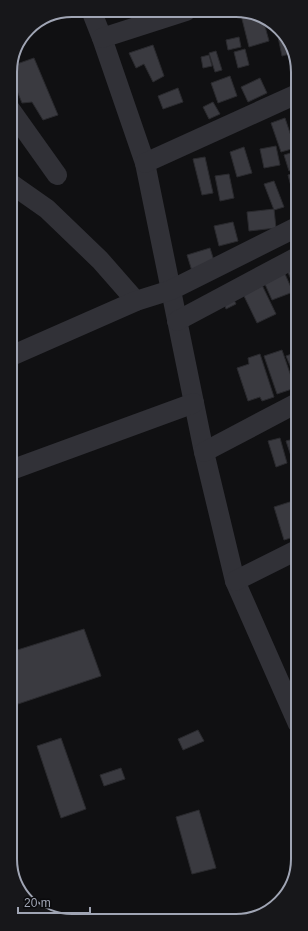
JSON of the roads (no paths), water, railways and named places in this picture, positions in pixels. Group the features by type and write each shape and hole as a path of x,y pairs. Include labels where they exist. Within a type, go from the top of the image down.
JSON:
{"street":[{"path":"94,17 145,163 204,452 235,581 291,703"},
{"path":"102,38 167,17"},
{"path":"145,163 291,97"},
{"path":"17,119 57,175"},
{"path":"17,188 47,208 100,260 136,301"},
{"path":"17,353 136,301 171,290 291,230"},
{"path":"177,321 291,260"},
{"path":"17,468 194,403"},
{"path":"204,452 291,406"},
{"path":"235,581 291,553"}]}
